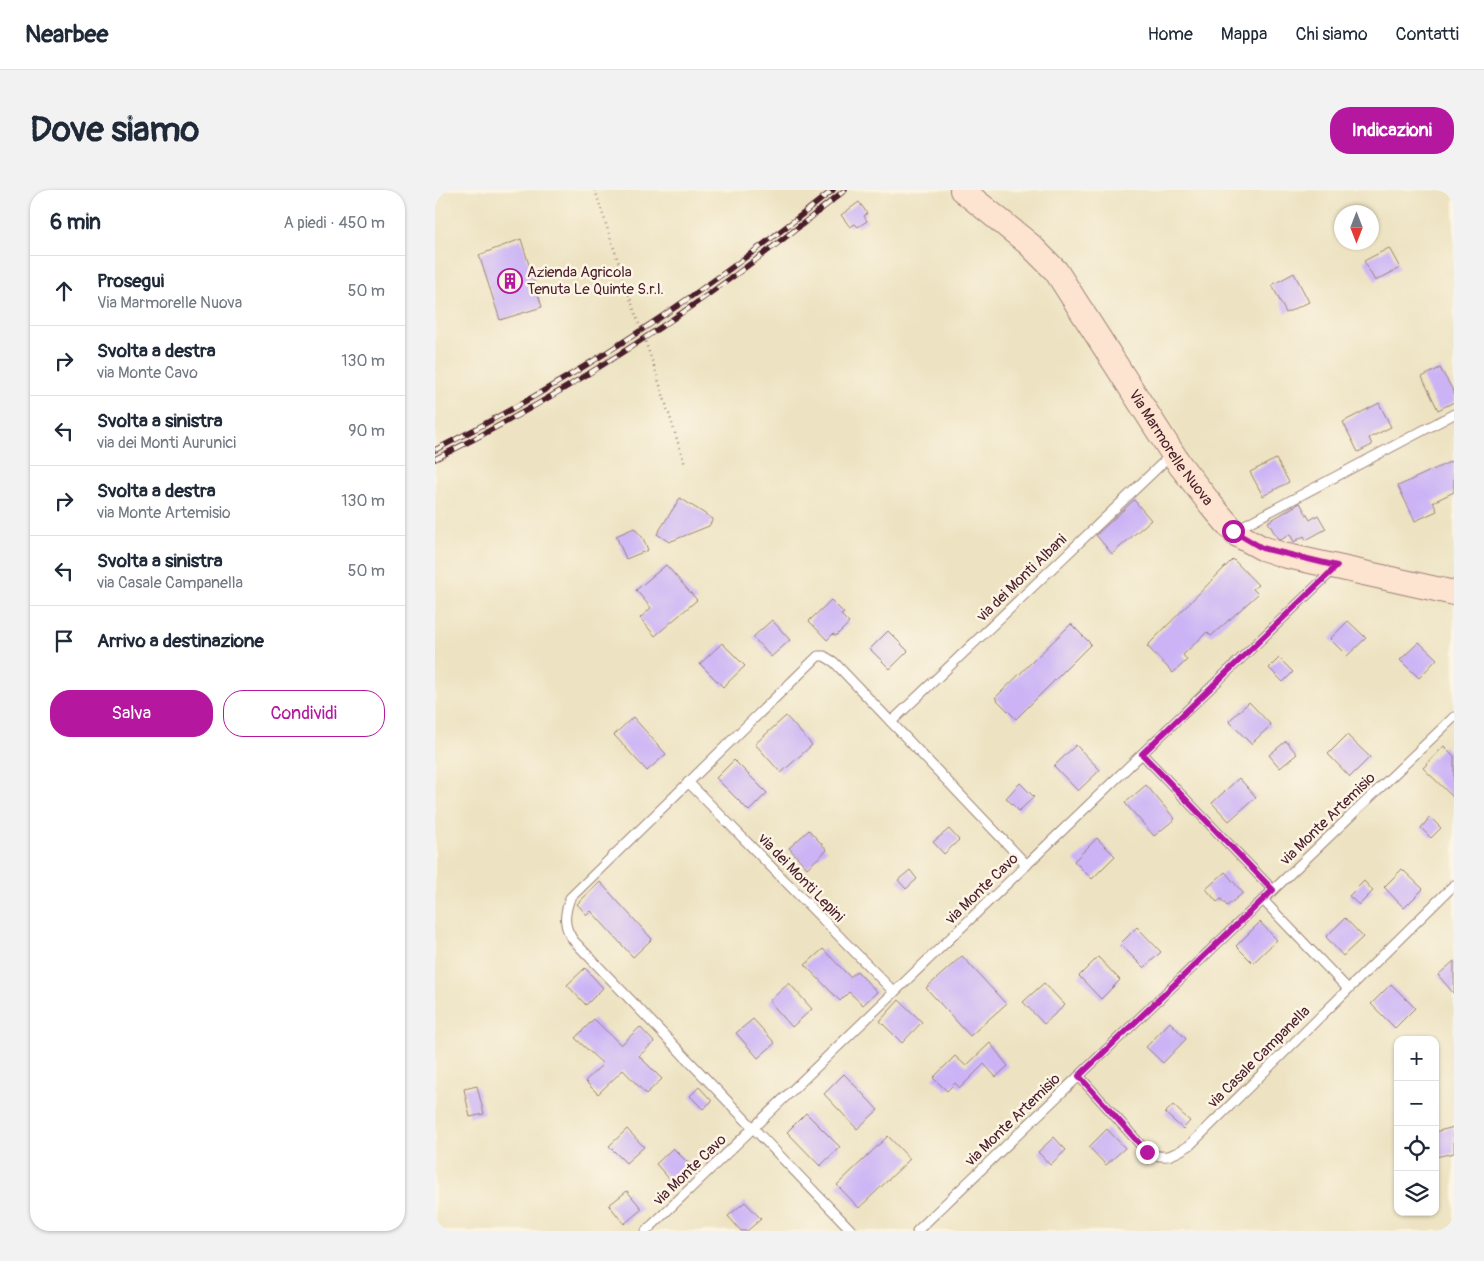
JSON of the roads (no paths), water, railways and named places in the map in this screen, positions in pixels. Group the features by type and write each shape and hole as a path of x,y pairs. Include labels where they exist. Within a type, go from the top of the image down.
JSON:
{"street":[{"name":"Via Marmorelle Nuova","path":"962,190 1029,244 1056,271 1172,454 1233,531 1262,548 1454,593"}],"lane":[{"path":"1233,531 1454,414"},
{"name":"via dei Monti Albani","path":"891,722 1172,454"},
{"name":"via Monte Cavo","path":"646,1231 1337,566"},
{"path":"852,1231 567,933 565,910 570,898 818,656 824,656 834,662 1027,865"},
{"name":"via Monte Artemisio","path":"917,1231 1454,717"},
{"path":"1142,754 1273,890"},
{"name":"via dei Monti Lepini","path":"688,782 894,992"},
{"name":"via Casale Campanella","path":"1079,1076 1147,1152 1158,1157 1171,1155 1189,1145 1454,885"},
{"path":"1263,900 1348,989"}],"railway":[{"path":"435,450 540,393 641,330 738,263 833,190"},
{"path":"435,459 543,401 647,336 748,266 845,190"}],"place":[{"name":"Azienda Agricola Tenuta Le Quinte S.r.l.","path":"510,281"}]}
